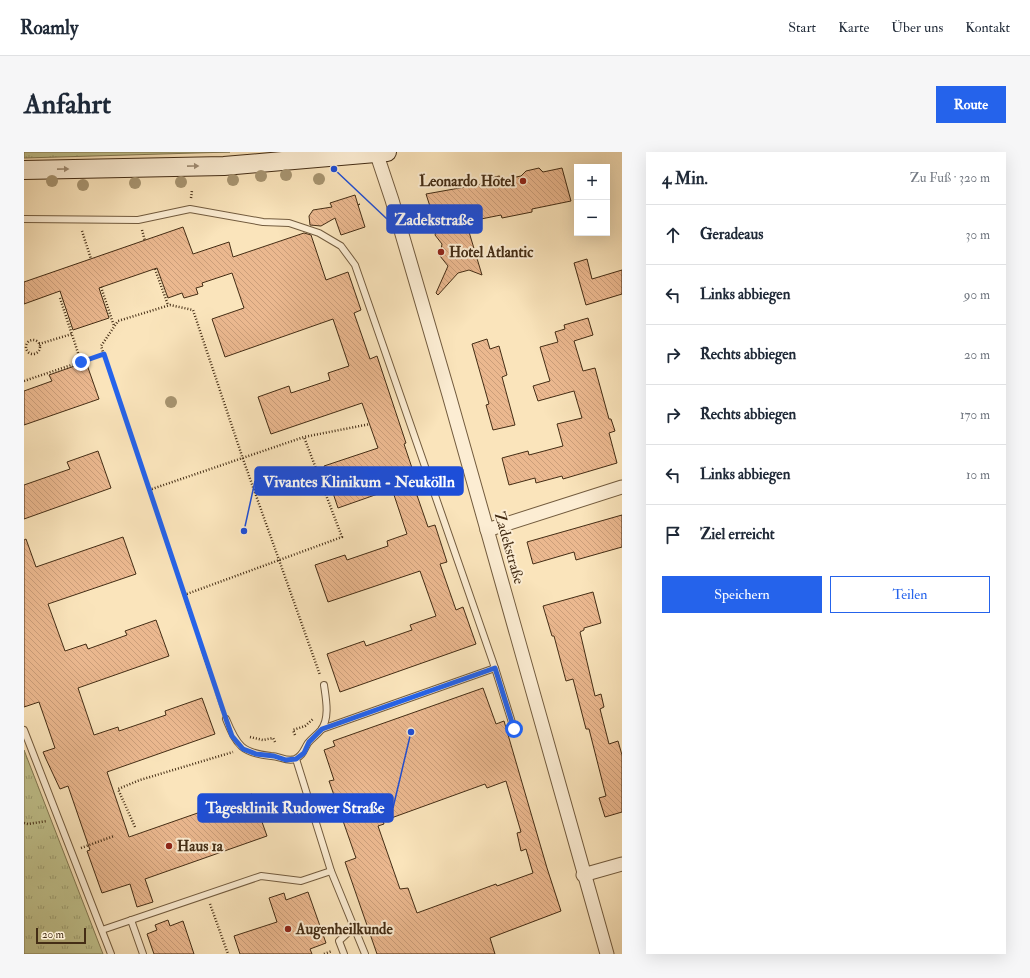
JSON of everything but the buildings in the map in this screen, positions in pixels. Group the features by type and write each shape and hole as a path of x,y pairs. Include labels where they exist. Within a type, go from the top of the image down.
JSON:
{"main road":[{"path":"24,170 224,166 303,156 380,153"}],"street":[{"name":"Zadekstraße","path":"380,153 583,875 607,954"},
{"path":"487,530 622,488"},
{"path":"583,875 622,864"}],"lane":[{"path":"24,219 79,221 138,220 190,209 262,222 289,223 319,233 340,246 355,265 495,668 514,729"},
{"path":"226,719 232,736 243,749 256,754 274,756 286,760 296,759 304,753 309,742 322,729 495,668"},
{"path":"322,729 327,714 324,685"},
{"path":"24,730 111,954"},
{"path":"296,759 331,871 355,926 365,954"},
{"path":"102,930 261,876 301,881 331,871"},
{"path":"131,920 143,954"},
{"path":"344,954 339,941 355,926"}],"path":[{"path":"79,221 91,259"},
{"path":"155,269 168,305"},
{"path":"101,287 114,327"},
{"path":"60,298 81,362"},
{"path":"226,719 101,346 118,321 168,305 193,310 243,458 324,685"},
{"path":"39,344 72,334"},
{"path":"32,340 39,344 38,351 35,353 30,353 25,349 26,344 32,340"},
{"path":"24,381 104,354"},
{"path":"149,490 304,437 370,424"},
{"path":"184,596 342,537 304,437"},
{"path":"295,735 294,730 305,726 312,720 315,713"},
{"path":"246,735 254,739 263,740 273,738 275,742"},
{"path":"135,827 118,789 140,780 243,749"},
{"path":"24,823 28,824 58,819"},
{"path":"71,852 114,836"},
{"path":"207,895 228,954"}],"green space":[{"path":"24,152 230,152 24,158"},
{"path":"24,750 103,954 24,954"}],"place":[{"name":"Zadekstraße","path":"334,169"},
{"name":"Leonardo Hotel","path":"523,181"},
{"name":"Hotel Atlantic","path":"441,252"},
{"name":"Vivantes Klinikum - Neukölln","path":"244,531"},
{"name":"Tagesklinik Rudower Straße","path":"411,732"},
{"name":"Haus 1a","path":"169,846"},
{"name":"Augenheilkunde","path":"288,929"}],"route":[{"path":"81,362 104,354 226,719 232,736 243,749 256,754 274,756 286,760 296,759 304,753 309,742 322,729 495,668 514,729"}]}
